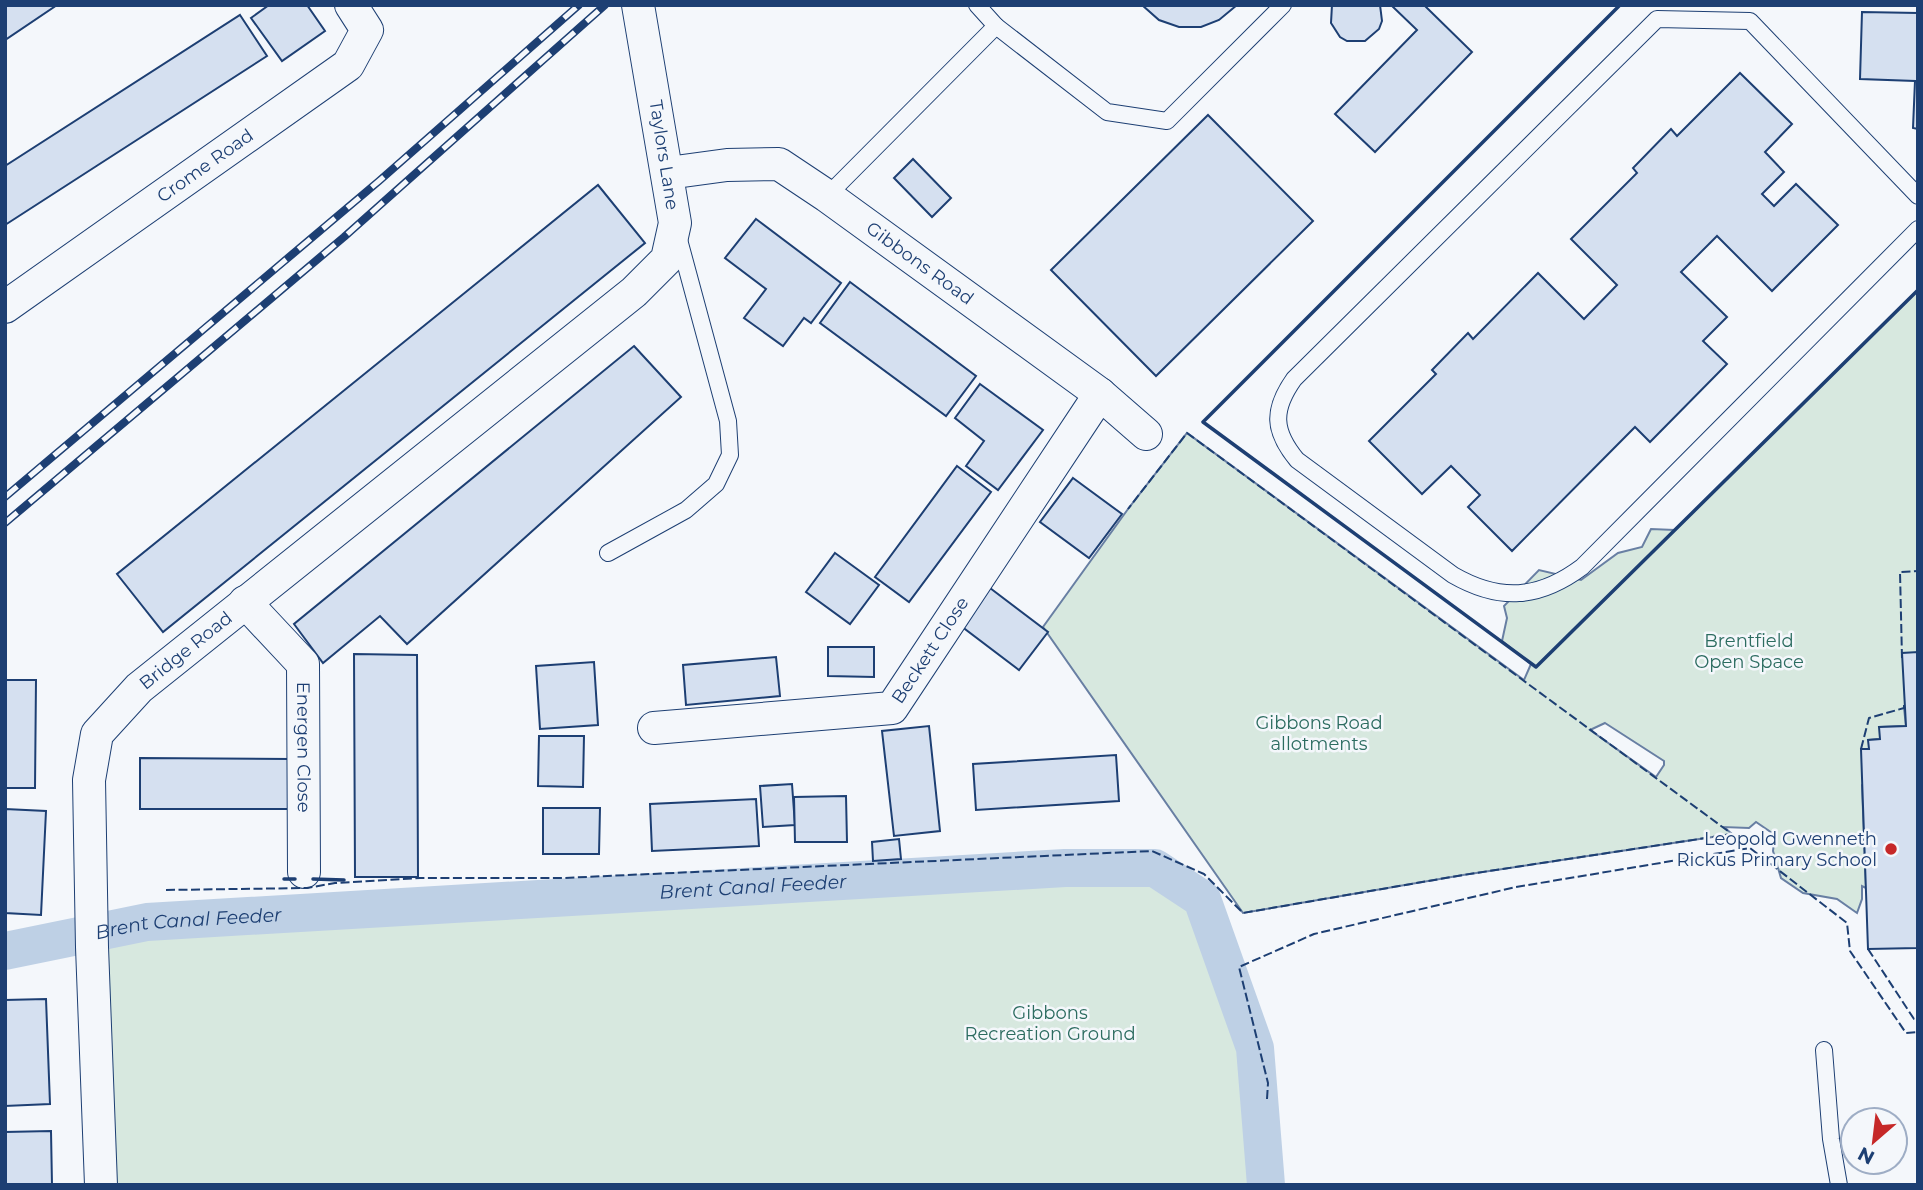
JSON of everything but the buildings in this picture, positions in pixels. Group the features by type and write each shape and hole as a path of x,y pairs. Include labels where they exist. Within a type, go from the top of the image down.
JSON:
{"street":[{"name":"Crome Road","path":"5,307 348,65 367,30 351,5"},
{"name":"Taylors Lane","path":"634,292 667,259 675,223 639,5"},
{"name":"Gibbons Road","path":"668,173 727,165 779,164 1100,394 1146,433"},
{"name":"Bridge Road","path":"101,1185 89,780 97,734 139,688 634,292"},
{"name":"Beckett Close","path":"654,728 892,708 1100,394"},
{"name":"Energen Close","path":"245,602 303,664 304,872"}],"lane":[{"path":"977,5 996,26 1107,112 1167,121 1283,5"},
{"path":"1918,197 1750,21 1657,19 1294,379 1283,394 1279,408 1281,437 1297,460 1453,575 1488,591 1511,593 1546,589 1582,567 1918,229"},
{"path":"827,196 996,26"},
{"path":"608,553 686,510 716,484 730,455 729,421 675,223"},
{"path":"1824,1050 1831,1139 1839,1185"}],"green space":[{"path":"1918,290 1918,652 1913,692 1904,708 1906,726 1880,727 1880,739 1869,740 1873,773 1862,785 1866,888 1862,886 1862,899 1857,913 1837,899 1803,893 1781,878 1773,851 1775,835 1756,822 1749,828 1724,827 1732,834 1463,875 1243,913 1043,627 1187,433 1524,680 1531,664 1502,641 1507,618 1504,606 1539,570 1581,580 1618,553 1642,547 1651,529 1675,530","holes":["1605,723 1664,761 1656,777 1590,730"]},
{"name":"Gibbons Recreation Ground","path":"1162,855 1197,917 1246,1052 1256,1185 114,1185 103,926 155,910"}],"waterway":[{"name":"Brent Canal Feeder","path":"5,951 147,922 1065,868 1155,868 1202,899 1255,1048 1266,1185"}],"railway":[{"path":"5,497 379,181 579,5"},
{"path":"5,523 344,237 605,5"}],"fence":[{"path":"166,890 307,888 335,883 420,878 563,878 1152,851 1204,874 1243,913 1463,875 1732,834 1187,433 1128,509"},
{"path":"1902,658 1900,572 1918,571"},
{"path":"1861,749 1869,718 1904,708 1904,703"},
{"path":"1267,1099 1268,1083 1239,967 1314,934 1516,887 1750,848 1847,923 1850,951 1906,1033 1918,1032"},
{"path":"1868,949 1914,1019 1918,1019"}],"wall":[{"path":"1620,5 1203,422 1536,667 1918,290"},
{"path":"284,879 295,879"},
{"path":"313,879 344,880"}],"place":[{"name":"Leopold Gwenneth Rickus Primary School","path":"1891,849"}],"park label":[{"name":"Brentfield Open Space","path":"1749,651"},
{"name":"Gibbons Road allotments","path":"1319,733"}]}
